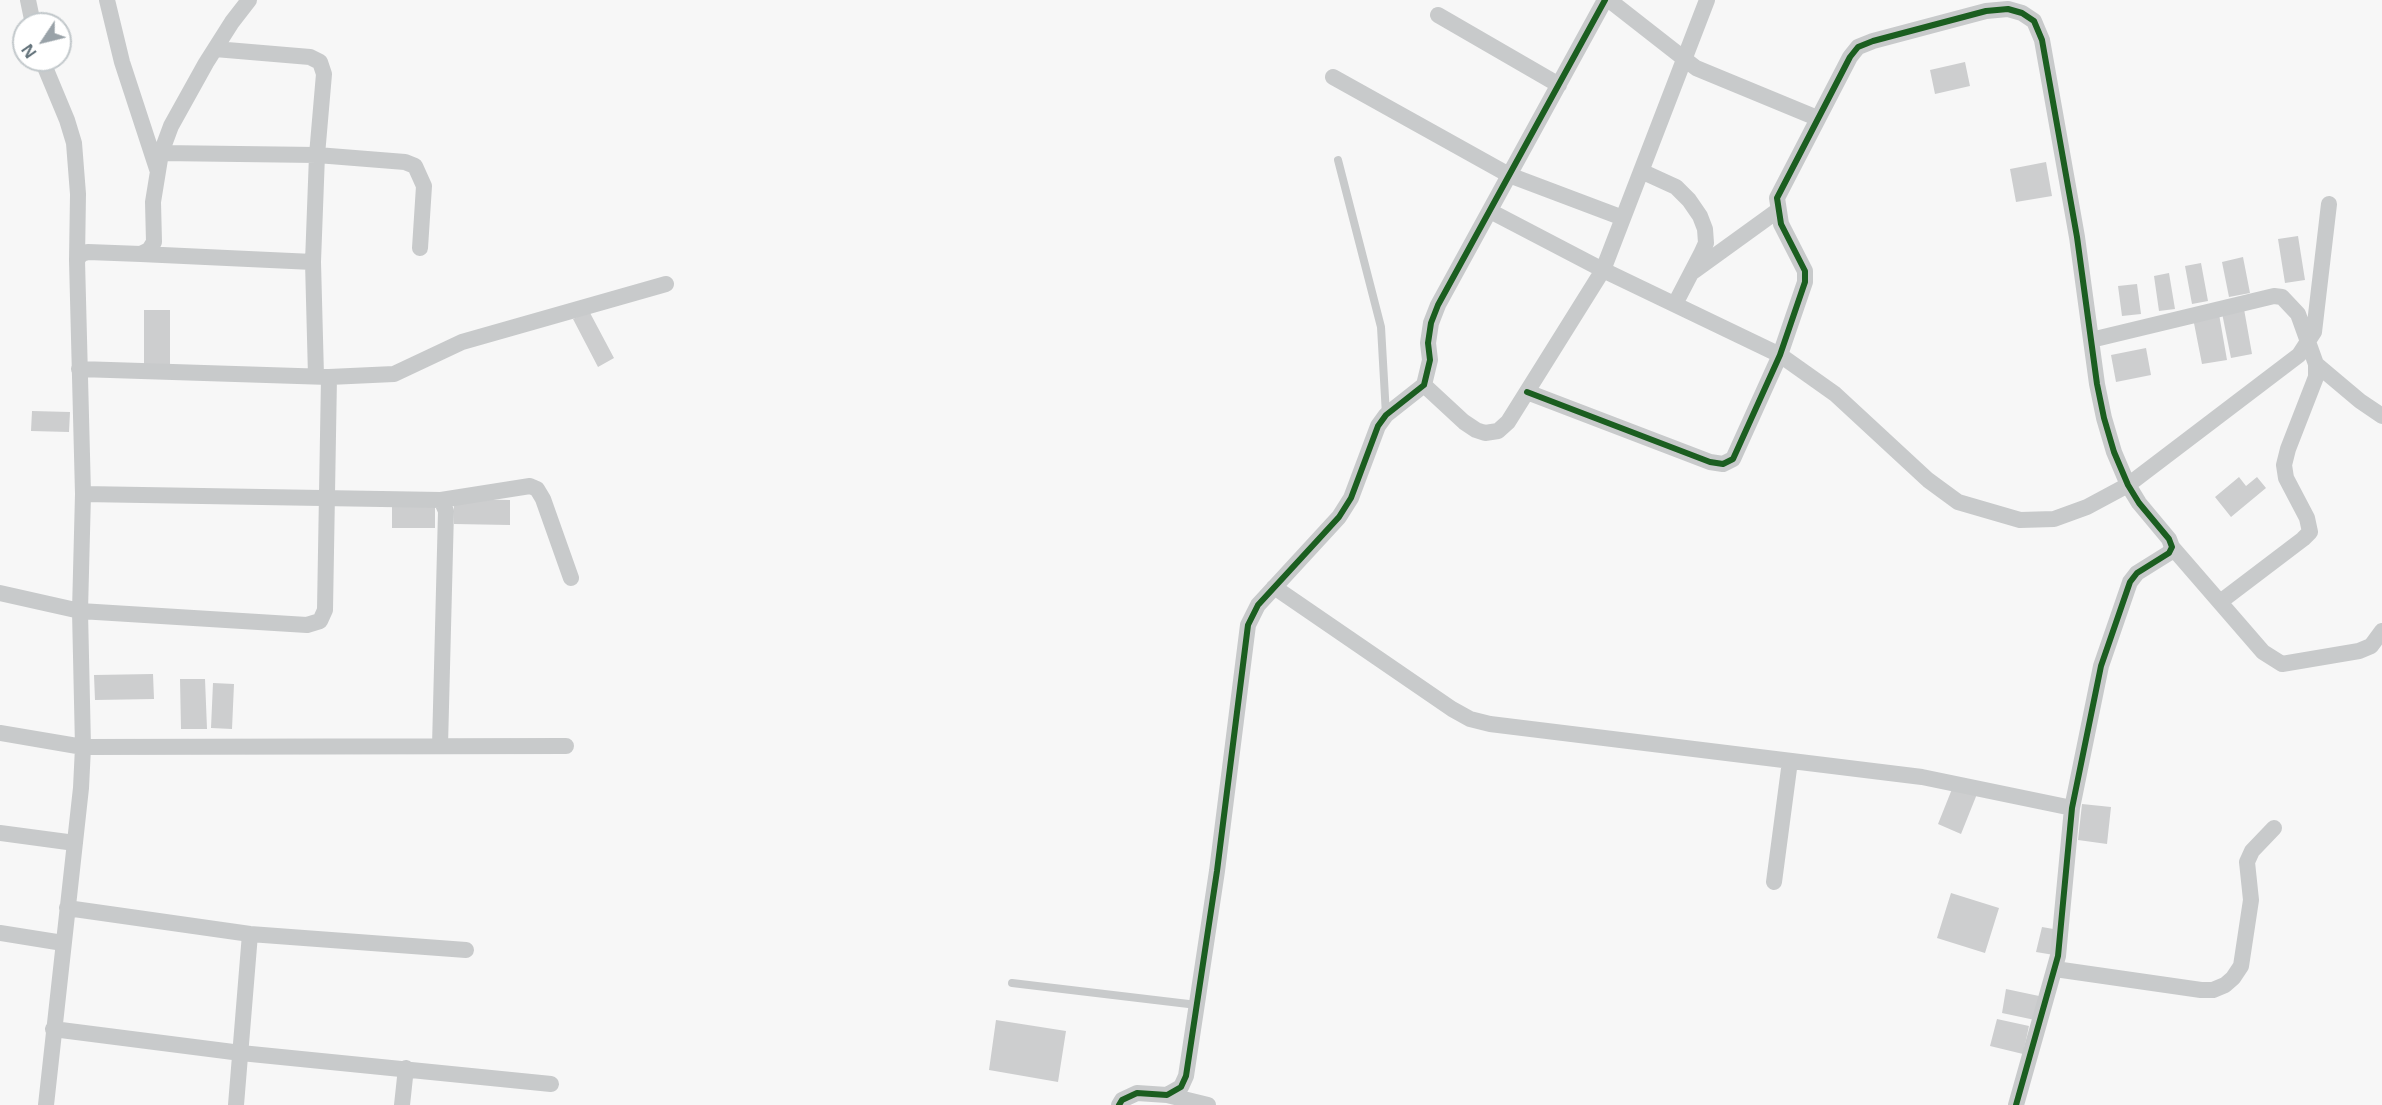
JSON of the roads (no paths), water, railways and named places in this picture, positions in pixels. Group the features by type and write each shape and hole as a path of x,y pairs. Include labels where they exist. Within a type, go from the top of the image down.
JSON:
{"street":[{"path":"107,0 122,62 157,170"},
{"path":"141,254 149,250 154,242 153,202 157,170 171,126 215,49 249,0"},
{"path":"1167,1095 1181,1087 1186,1076 1217,871 1248,625 1258,604 1339,517 1351,498 1378,426 1392,410 1420,388 1430,360 1428,343 1431,323 1438,305 1607,0 1684,60 1713,76 1817,118"},
{"path":"1420,388 1464,422 1485,433 1498,431 1508,422 1603,270 1707,0"},
{"path":"1527,392 1710,462 1723,464 1733,459 1780,355 1805,282 1805,271 1781,224 1777,211 1777,198 1850,57 1858,47 1873,41 1986,11 2008,9 2022,13 2034,21 2042,40 2073,214 2104,418 2114,452 2128,485 2139,503 2169,539 2172,547 2263,652 2282,664 2359,651 2371,646 2382,631"},
{"path":"1438,15 1559,85"},
{"path":"0,593 80,611 307,625 320,621 325,610 327,497 323,377 313,262 317,155 325,83 320,62 310,57 215,49"},
{"path":"45,1105 81,788 82,747 80,611 82,494 77,260 78,194 74,143 68,120 47,72"},
{"path":"1333,77 1509,175 1623,218"},
{"path":"161,153 317,155 405,162 415,166 424,186 420,248"},
{"path":"1641,171 1676,187 1689,200 1700,216 1705,229 1706,243 1675,304"},
{"path":"1490,211 1603,270 1780,355 1834,394 1928,480 1958,502 2020,520 2054,519 2087,507 2128,485 2289,364 2307,345 2314,332 2329,204"},
{"path":"1691,273 1777,211"},
{"path":"77,260 81,254 88,252 313,262"},
{"path":"79,369 323,377 394,374 462,342 666,284"},
{"path":"2091,340 2274,296 2282,297 2298,314 2307,345 2316,364 2360,401 2382,416"},
{"path":"2220,602 2303,539 2310,531 2307,518 2286,478 2284,465 2316,377 2316,364"},
{"path":"82,494 441,500 530,486 537,489 543,499 571,578"},
{"path":"440,746 446,511 441,500"},
{"path":"2016,1105 2055,969 2072,808 2101,666 2130,582 2137,573 2169,553 2172,547"},
{"path":"1274,587 1452,709 1490,724 1922,777 2072,808"},
{"path":"0,733 82,747 566,746"},
{"path":"1774,882 1790,761"},
{"path":"2055,969 2201,990 2213,990 2225,985 2241,966 2251,900 2247,862 2252,851 2274,828"},
{"path":"0,832 75,843"},
{"path":"67,908 250,934 466,950"},
{"path":"0,933 63,943"},
{"path":"236,1105 250,934"},
{"path":"53,1029 241,1053 552,1084"},
{"path":"402,1105 406,1068"},
{"path":"1119,1105 1122,1100 1137,1093 1167,1095 1208,1105"}],"lane":[{"path":"1338,160 1382,327 1392,410"},
{"path":"1012,983 1197,1005"}]}
